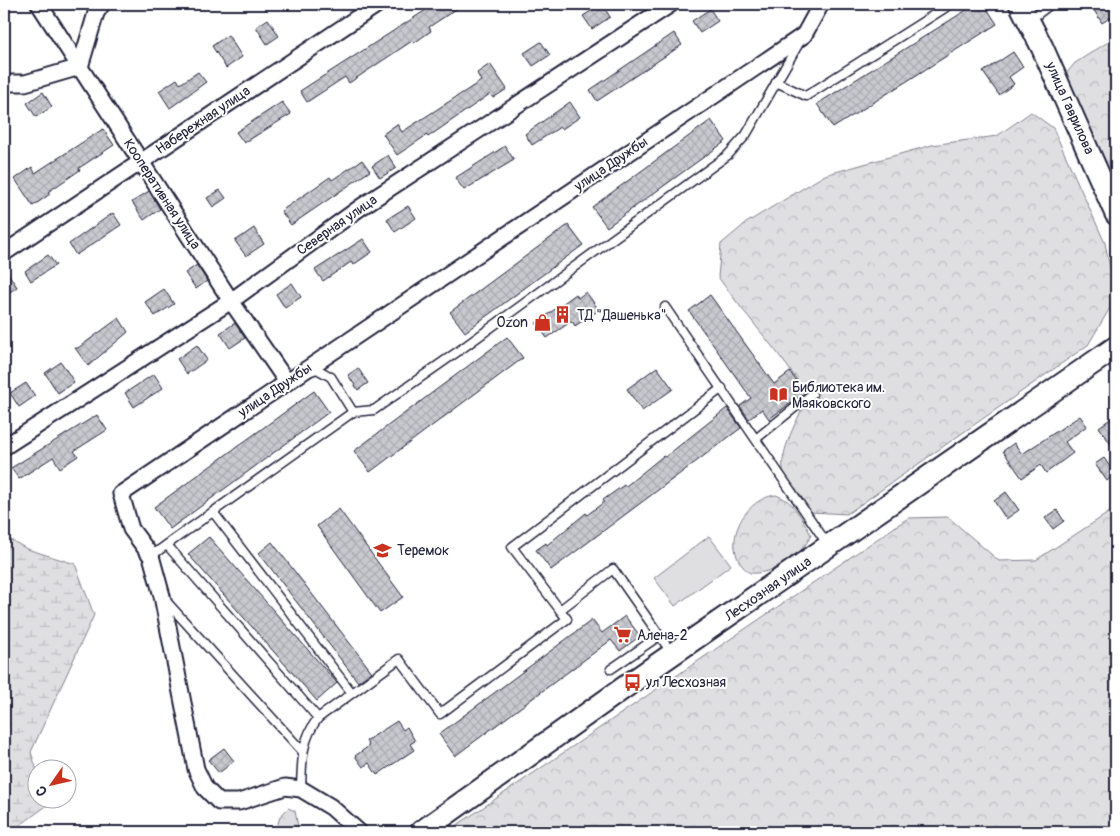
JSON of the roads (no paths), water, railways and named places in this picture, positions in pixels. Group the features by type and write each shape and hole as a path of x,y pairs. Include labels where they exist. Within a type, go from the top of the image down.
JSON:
{"street":[{"name":"Кооперативная улица","path":"38,4 231,301 287,382"},
{"path":"4,83 25,83 80,67 96,13 102,4"},
{"name":"Набережная улица","path":"4,253 378,4"},
{"name":"Северная улица","path":"4,447 231,301 361,207 672,4"},
{"name":"улица Дружбы","path":"301,789 286,787 239,802 219,802 205,788 196,769 162,596 151,556 131,529 121,494 804,35 821,4"},
{"name":"улица Гаврилова","path":"1024,12 1116,214"},
{"name":"Лесхозная улица","path":"421,832 672,655 1116,347"},
{"path":"301,789 332,807 359,832"}],"lane":[{"path":"776,82 806,96 951,4"},
{"path":"1024,12 1051,4"},
{"path":"151,556 353,412 374,410 728,154 746,135 804,35"},
{"path":"665,307 830,546"},
{"path":"287,382 317,369 331,377 353,412"},
{"path":"301,789 303,752 307,733 318,718 399,659 440,714 568,619 512,547 722,388"},
{"path":"757,438 812,394"},
{"path":"213,512 352,693"},
{"path":"166,545 318,718"},
{"path":"560,610 613,569 672,655"},
{"path":"162,596 303,752"},
{"path":"611,669 659,636"}],"place":[{"name":"ТД \"Дашенька\"","path":"563,315"},
{"name":"Ozon","path":"542,322"},
{"name":"Библиотека им. Маяковского","path":"778,395"},
{"name":"Теремок","path":"383,550"},
{"name":"Алена-2","path":"623,635"},
{"name":"ул Лесхозная","path":"632,682"}]}
